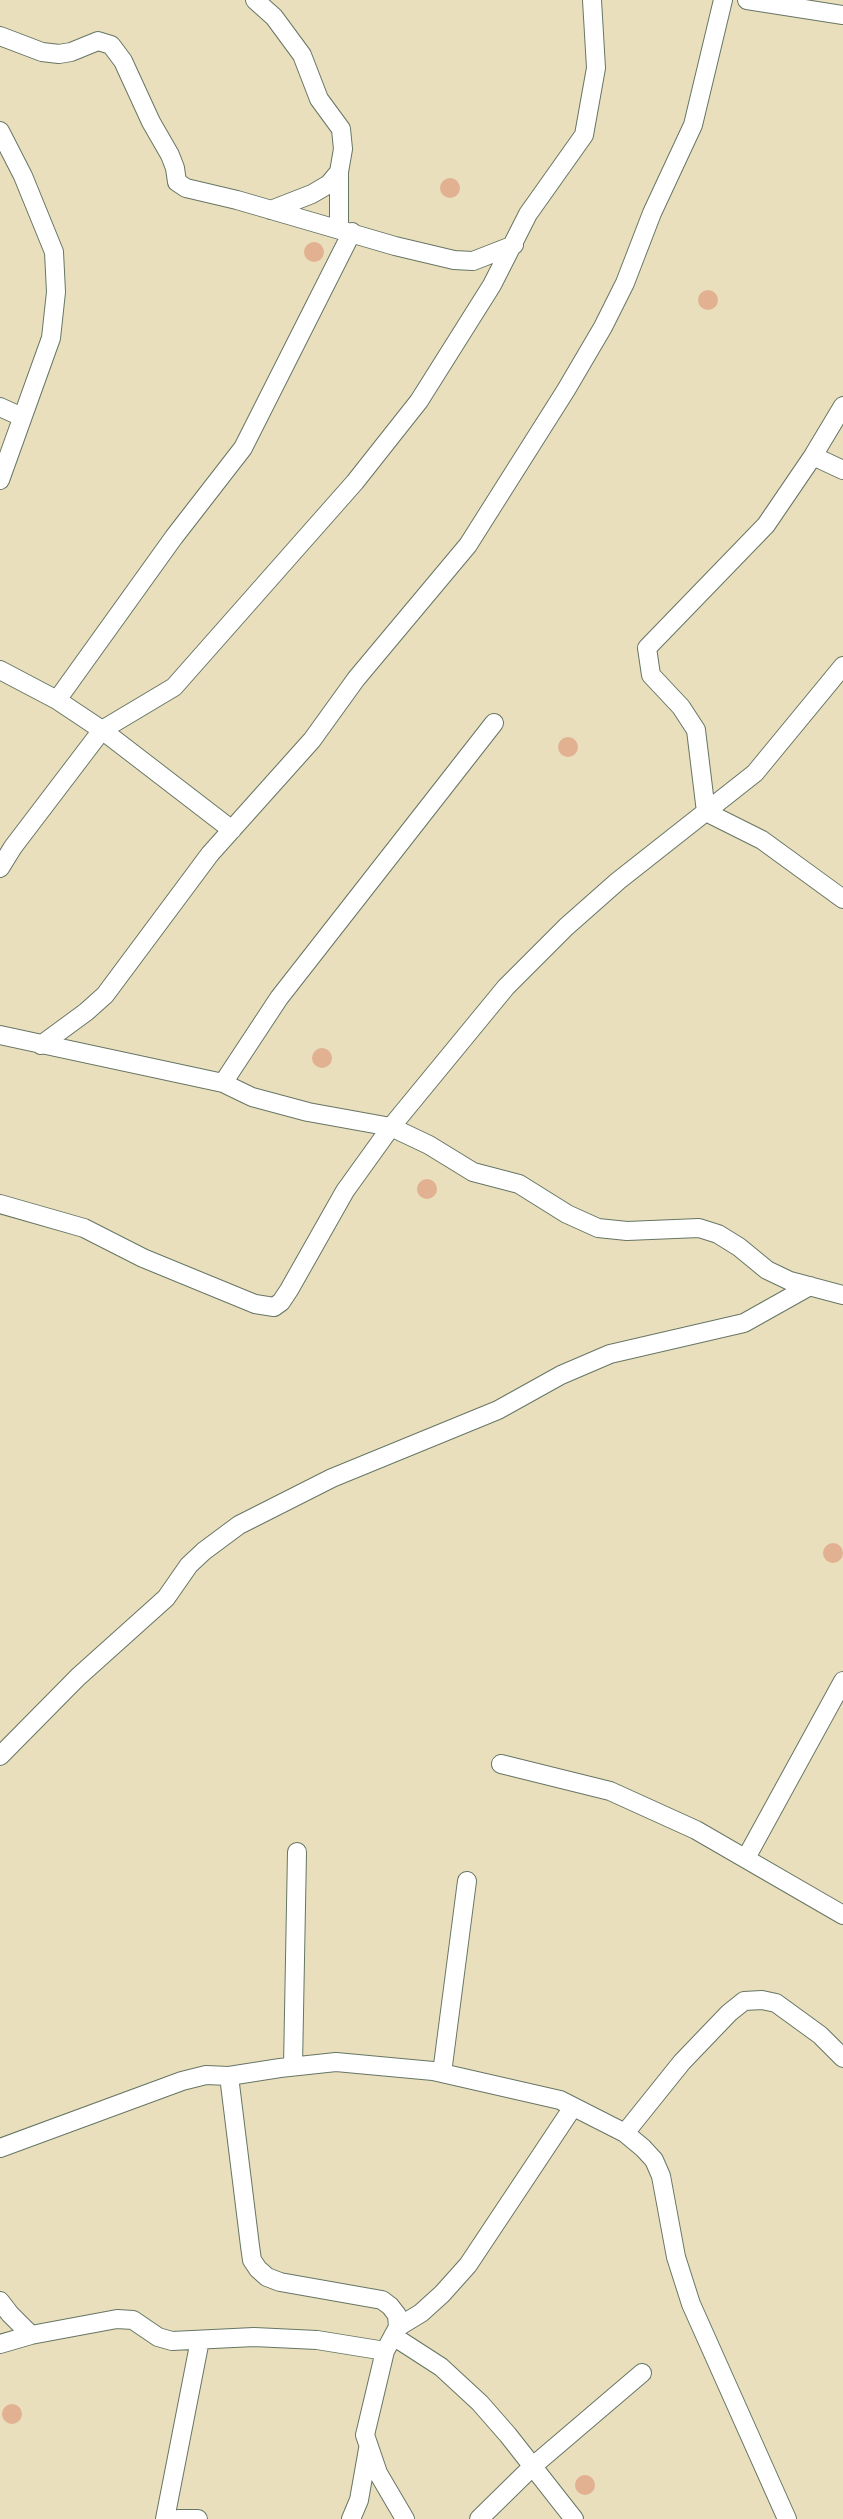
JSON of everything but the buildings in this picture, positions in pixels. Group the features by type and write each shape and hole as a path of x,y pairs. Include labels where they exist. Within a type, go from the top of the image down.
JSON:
{"street":[{"path":"57,700 174,537 243,448 345,230 339,172 343,149 341,129 319,99 302,55 274,17 255,0"},
{"path":"0,868 102,730 174,687 355,482 419,400 492,285 514,245 528,214 584,135 596,68 592,0"},
{"path":"40,1045 86,1012 105,995 210,854 312,740 362,672 468,545 598,335 625,283 652,213 693,125 722,0"},
{"path":"747,0 843,14"},
{"path":"0,36 42,52 59,54 72,52 98,41 111,45 123,61 151,122 170,155 175,168 177,182 182,186 438,257 473,262 514,245"},
{"path":"0,131 23,176 54,252 56,292 51,338 0,480"},
{"path":"271,210 312,194 329,184 339,172"},
{"path":"706,812 696,730 681,707 651,674 647,648 766,525 813,456 843,406"},
{"path":"0,407 22,417"},
{"path":"813,456 843,470"},
{"path":"0,1204 84,1228 143,1258 255,1304 274,1307 282,1302 345,1191 391,1126 513,980 566,927 612,887 754,773 796,725 843,666"},
{"path":"0,670 57,700 102,730 232,830"},
{"path":"223,1082 279,998 494,723"},
{"path":"706,812 762,840 843,899"},
{"path":"0,1036 223,1082 252,1097 308,1112 391,1126 429,1145 474,1172 519,1184 566,1214 598,1228 627,1231 699,1228 718,1234 739,1247 767,1270 790,1281 843,1295"},
{"path":"0,1756 78,1677 166,1598 189,1565 204,1551 239,1525 332,1478 498,1410 561,1375 610,1354 744,1323 810,1286"},
{"path":"746,1858 843,1681"},
{"path":"501,1764 610,1791 696,1830 843,1915"},
{"path":"293,2066 297,1852"},
{"path":"442,2073 467,1881"},
{"path":"625,2133 682,2062 729,2013 744,2001 762,2000 776,2004 820,2035 843,2058"},
{"path":"0,2148 182,2081 206,2076 230,2076 293,2066 336,2062 442,2073 512,2087 560,2100 625,2133 648,2154 661,2176 676,2257 691,2304 788,2519"},
{"path":"230,2076 252,2260 258,2269 267,2277 280,2282 382,2300 397,2315 365,2435 378,2473 405,2519"},
{"path":"392,2338 442,2294 468,2265 573,2107"},
{"path":"0,2301 31,2335"},
{"path":"0,2344 31,2335 117,2318 133,2320 158,2337 172,2341 254,2337 299,2339 392,2338 441,2367 480,2402 574,2519"},
{"path":"165,2519 200,2340"},
{"path":"479,2519 533,2466 642,2373"},
{"path":"351,2519 359,2500 368,2448"},
{"path":"178,2519 198,2519"}]}
